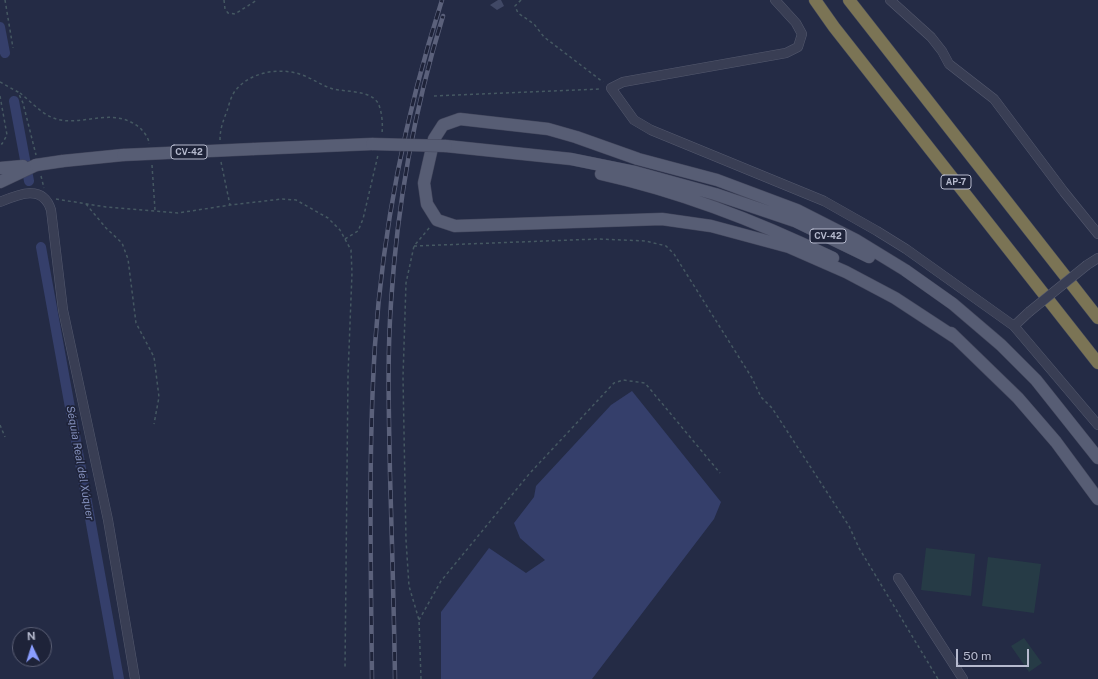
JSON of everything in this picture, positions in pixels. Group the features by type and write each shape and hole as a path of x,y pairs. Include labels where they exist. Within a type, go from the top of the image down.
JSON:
{"highway":[{"name":"AP-7","path":"815,0 834,27 1098,363"},
{"name":"AP-7","path":"848,0 1098,318"}],"main road":[{"path":"956,338 895,298 846,272 789,247 712,226 662,219 455,226 437,220 427,204 424,183 434,140 443,125 460,119 548,129 576,136 638,159 717,180 797,210 856,240 905,270 952,304 1001,345 1036,380 1098,458"},
{"name":"CV-42","path":"0,182 7,170 63,161 123,155 377,144 446,146 481,149 571,159 635,172 737,201 795,221 853,248 902,276 950,308 998,349 1032,384 1070,428 1098,467"},
{"name":"CV-42","path":"481,149 633,181 714,206 791,238 848,265 896,293 942,323 1018,398 1056,442 1098,499"}],"street":[{"path":"776,0 796,23 802,34 798,47 786,53 623,82 611,88 634,120 651,130 824,202 906,249 1014,326 1098,425"},
{"path":"890,0 931,37 942,50 949,64 994,99 1064,192 1098,234"},
{"path":"0,202 19,194 42,196 48,200 51,210 63,310 108,520 135,679"},
{"path":"1014,326 1087,265 1098,258"},
{"path":"898,578 963,679"}],"path":[{"path":"5,0 14,48"},
{"path":"224,0 225,9 228,13 235,14 257,0"},
{"path":"522,0 516,6 518,13 534,24 544,37 611,88"},
{"path":"221,144 220,128 235,91 248,80 262,73 278,71 295,73 331,88 363,93 372,98 378,103 381,115 363,219 358,230 345,239"},
{"path":"0,82 18,92 51,117 62,120 118,117 130,120 142,130 149,140 150,148"},
{"path":"434,96 611,88"},
{"path":"18,92 23,103 44,187 42,196 86,204 178,213 282,199 296,200 328,218 340,230 350,250 352,273 348,375 345,669"},
{"path":"0,96 7,135 2,144 0,143"},
{"path":"221,160 221,168 230,205"},
{"path":"151,162 155,210"},
{"path":"86,204 106,228 122,243 128,259 136,323 154,356 159,397 154,424"},
{"path":"421,679 419,620 409,586 406,540 403,377 406,283 414,246 437,220"},
{"path":"414,246 598,239 646,241 666,246 674,254 752,378 761,397 772,408 849,526 859,548 938,679"},
{"path":"419,620 446,575 530,473 614,383 623,380 644,383 720,473"},
{"path":"0,425 5,437"}],"shaded area":[{"path":"926,548 975,554 971,596 921,590"},
{"path":"988,557 1041,564 1034,613 982,606"},
{"path":"1024,638 1042,663 1029,672 1011,646"}],"water":[{"path":"632,391 721,502 714,519 592,679 441,679 441,612 489,548 526,573 545,560 520,538 514,523 534,497 536,486 611,405"}],"building":[{"path":"498,0 501,0 504,6 497,10 490,5"}],"waterway":[{"name":"Séquia Real del Xúquer","path":"0,27 5,53"},
{"name":"Séquia Real del Xúquer","path":"14,101 29,181"},
{"name":"Séquia Real del Xúquer","path":"41,247 119,679"}],"railway":[{"path":"372,679 370,512 371,428 375,345 379,301 390,214 398,170 417,85 442,0"},
{"path":"395,679 389,410 391,303 402,194 408,158 423,87 443,16"}]}
